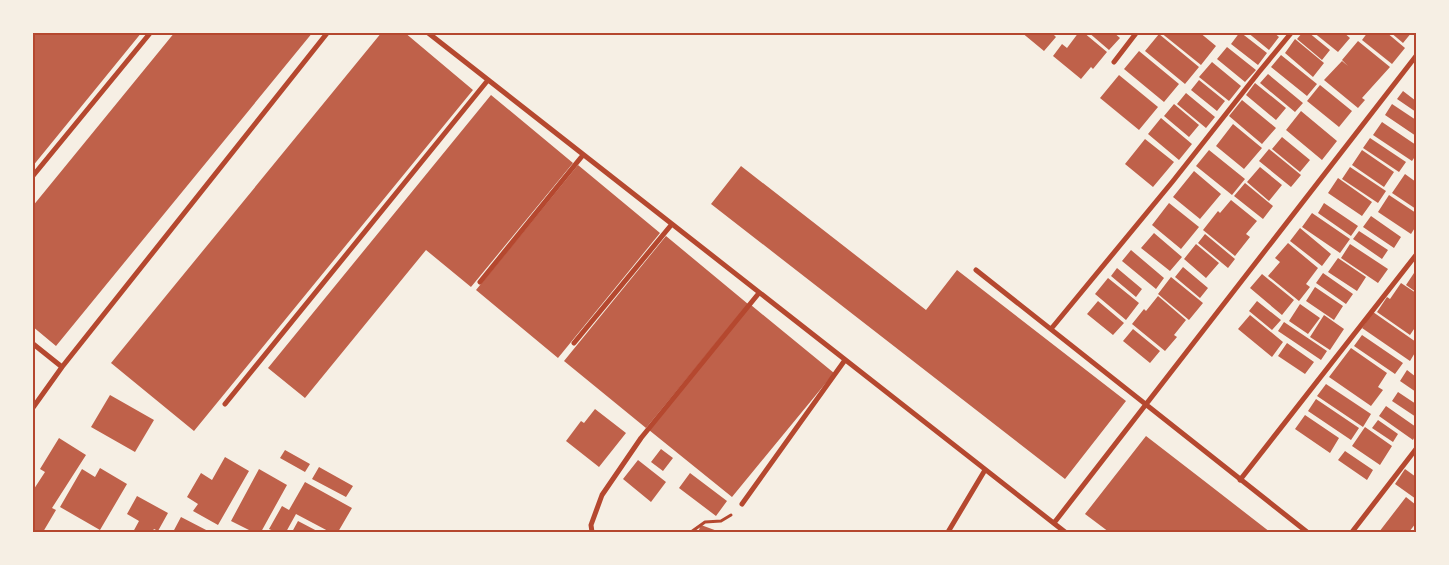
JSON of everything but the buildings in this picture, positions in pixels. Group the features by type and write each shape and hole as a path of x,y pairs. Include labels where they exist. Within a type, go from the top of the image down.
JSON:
{"street":[{"path":"32,177 151,32"},
{"path":"32,410 62,366 328,32"},
{"path":"427,32 1065,532"},
{"path":"1114,62 1137,32"},
{"path":"1051,330 1292,32"},
{"path":"1054,524 1416,56"},
{"path":"225,404 488,80"},
{"path":"480,282 583,155"},
{"path":"574,344 672,224"},
{"path":"1240,480 1416,255"},
{"path":"976,270 1307,532"},
{"path":"592,532 590,525 602,494 641,438 759,293"},
{"path":"32,343 62,366"},
{"path":"742,504 845,360"},
{"path":"1352,532 1416,449"},
{"path":"948,532 985,470"}],"path":[{"path":"691,532 705,522 721,521 742,504"}]}
